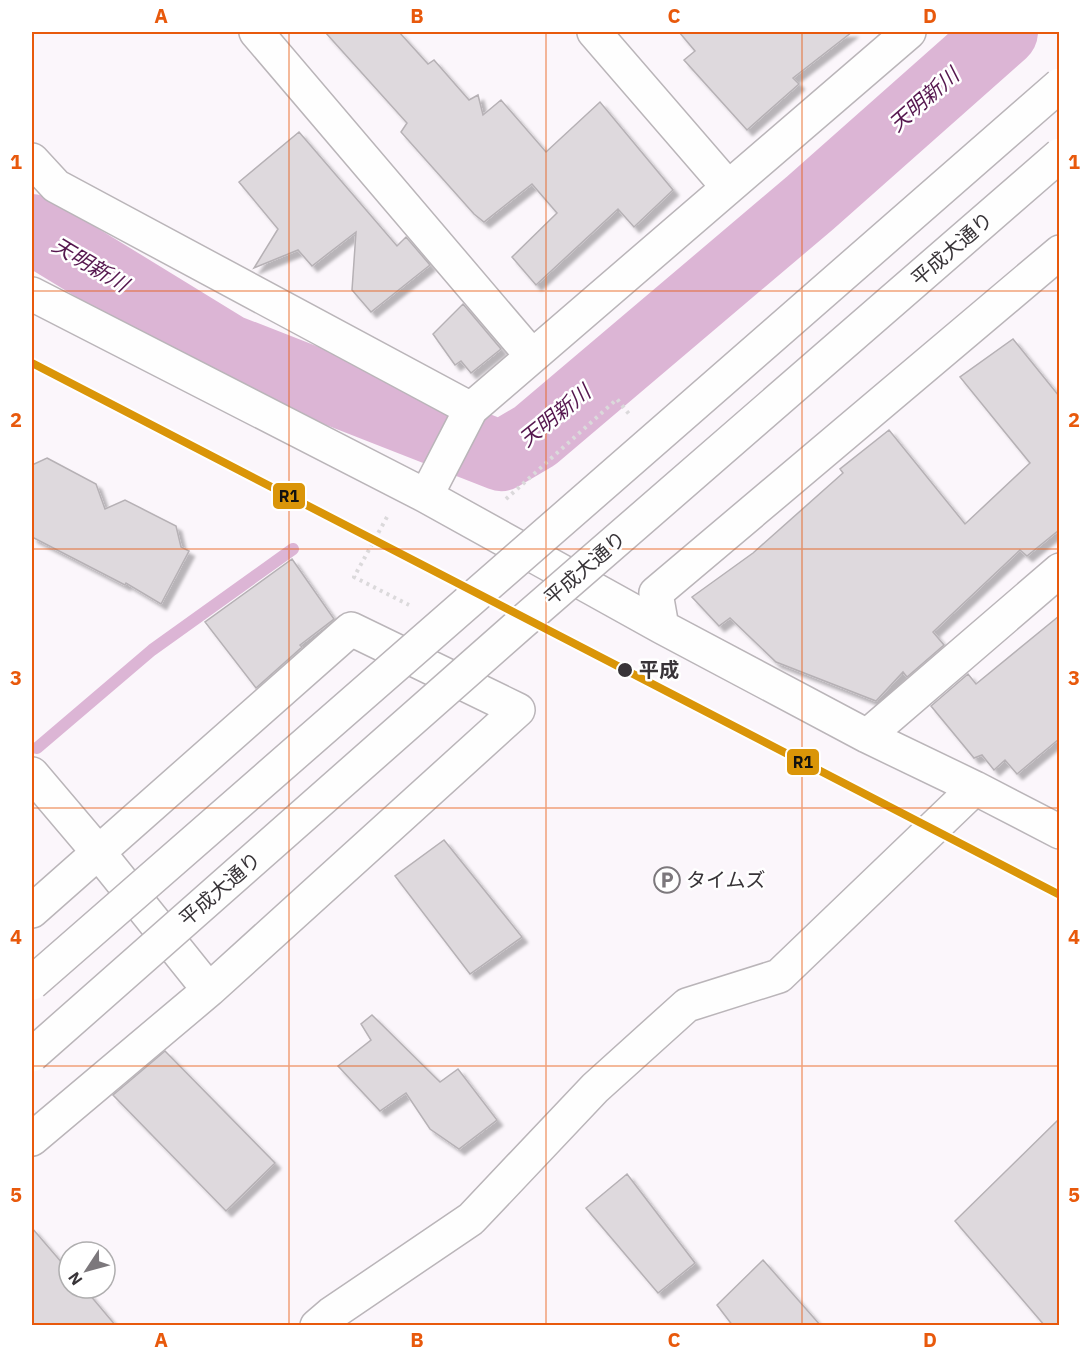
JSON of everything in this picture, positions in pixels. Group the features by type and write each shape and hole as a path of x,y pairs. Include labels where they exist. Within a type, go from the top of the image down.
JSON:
{"street":[{"path":"256,32 532,356"},
{"path":"594,32 728,187"},
{"path":"426,496 471,409 909,32"},
{"path":"32,983 1059,84"},
{"name":"平成大通り","path":"32,1055 518,626 1059,155"},
{"path":"32,160 56,186 471,409"},
{"path":"639,623 656,593 1059,252"},
{"path":"32,294 426,496 639,623 975,788 1059,832"},
{"path":"867,736 1059,570"},
{"path":"32,911 351,629 518,710 209,990 32,1139"},
{"path":"32,774 99,852 209,990"},
{"path":"317,1326 471,1219 596,1088 687,1005 780,976 975,788"}],"path":[{"path":"507,496 616,399 629,413 626,416"},
{"path":"386,516 354,576 415,608"}],"building":[{"path":"325,32 399,32 428,64 434,60 469,100 478,95 483,115 501,100 546,152 600,102 673,190 634,227 618,209 536,285 512,257 557,213 532,184 484,222 474,214 401,132 407,123"},
{"path":"679,32 852,32 793,78 799,84 747,130 684,60 695,51"},
{"path":"299,132 397,246 406,237 430,265 371,312 352,290 356,232 312,266 298,250 254,268 278,229 239,182"},
{"path":"463,304 501,349 471,373 461,361 455,365 433,334"},
{"path":"1013,339 1059,396 1059,530 1027,556 1020,550 933,632 944,645 907,677 903,672 876,701 776,662 730,618 719,626 692,597 753,553 843,473 840,469 889,430 965,524 1030,463 960,377"},
{"path":"47,458 96,484 105,509 125,500 176,526 181,547 189,551 161,604 126,583 125,585 32,537 32,465"},
{"path":"292,559 334,619 300,645 302,647 256,688 205,622"},
{"path":"1059,616 1059,739 1017,774 1005,760 994,770 982,755 974,758 931,706 968,674 976,684"},
{"path":"444,840 522,937 470,974 395,876"},
{"path":"372,1015 440,1082 458,1069 497,1120 459,1149 430,1129 406,1093 380,1111 338,1066 371,1040 361,1024"},
{"path":"165,1051 275,1163 226,1211 113,1095"},
{"path":"1059,1119 1059,1326 1045,1326 955,1221"},
{"path":"627,1174 695,1263 658,1293 586,1208"},
{"path":"32,1228 57,1257 57,1300 94,1300 116,1326 32,1326"},
{"path":"763,1260 821,1326 733,1326 717,1305"}],"waterway":[{"name":"天明新川","path":"32,229 228,349 501,456 535,436 810,203 1003,32"},
{"path":"37,748 152,650 293,549"}],"transit line":[{"name":"R1","path":"32,363 1060,895"}],"place":[{"name":"平成","path":"625,670"},
{"name":"タイムズ","path":"667,880"}]}
